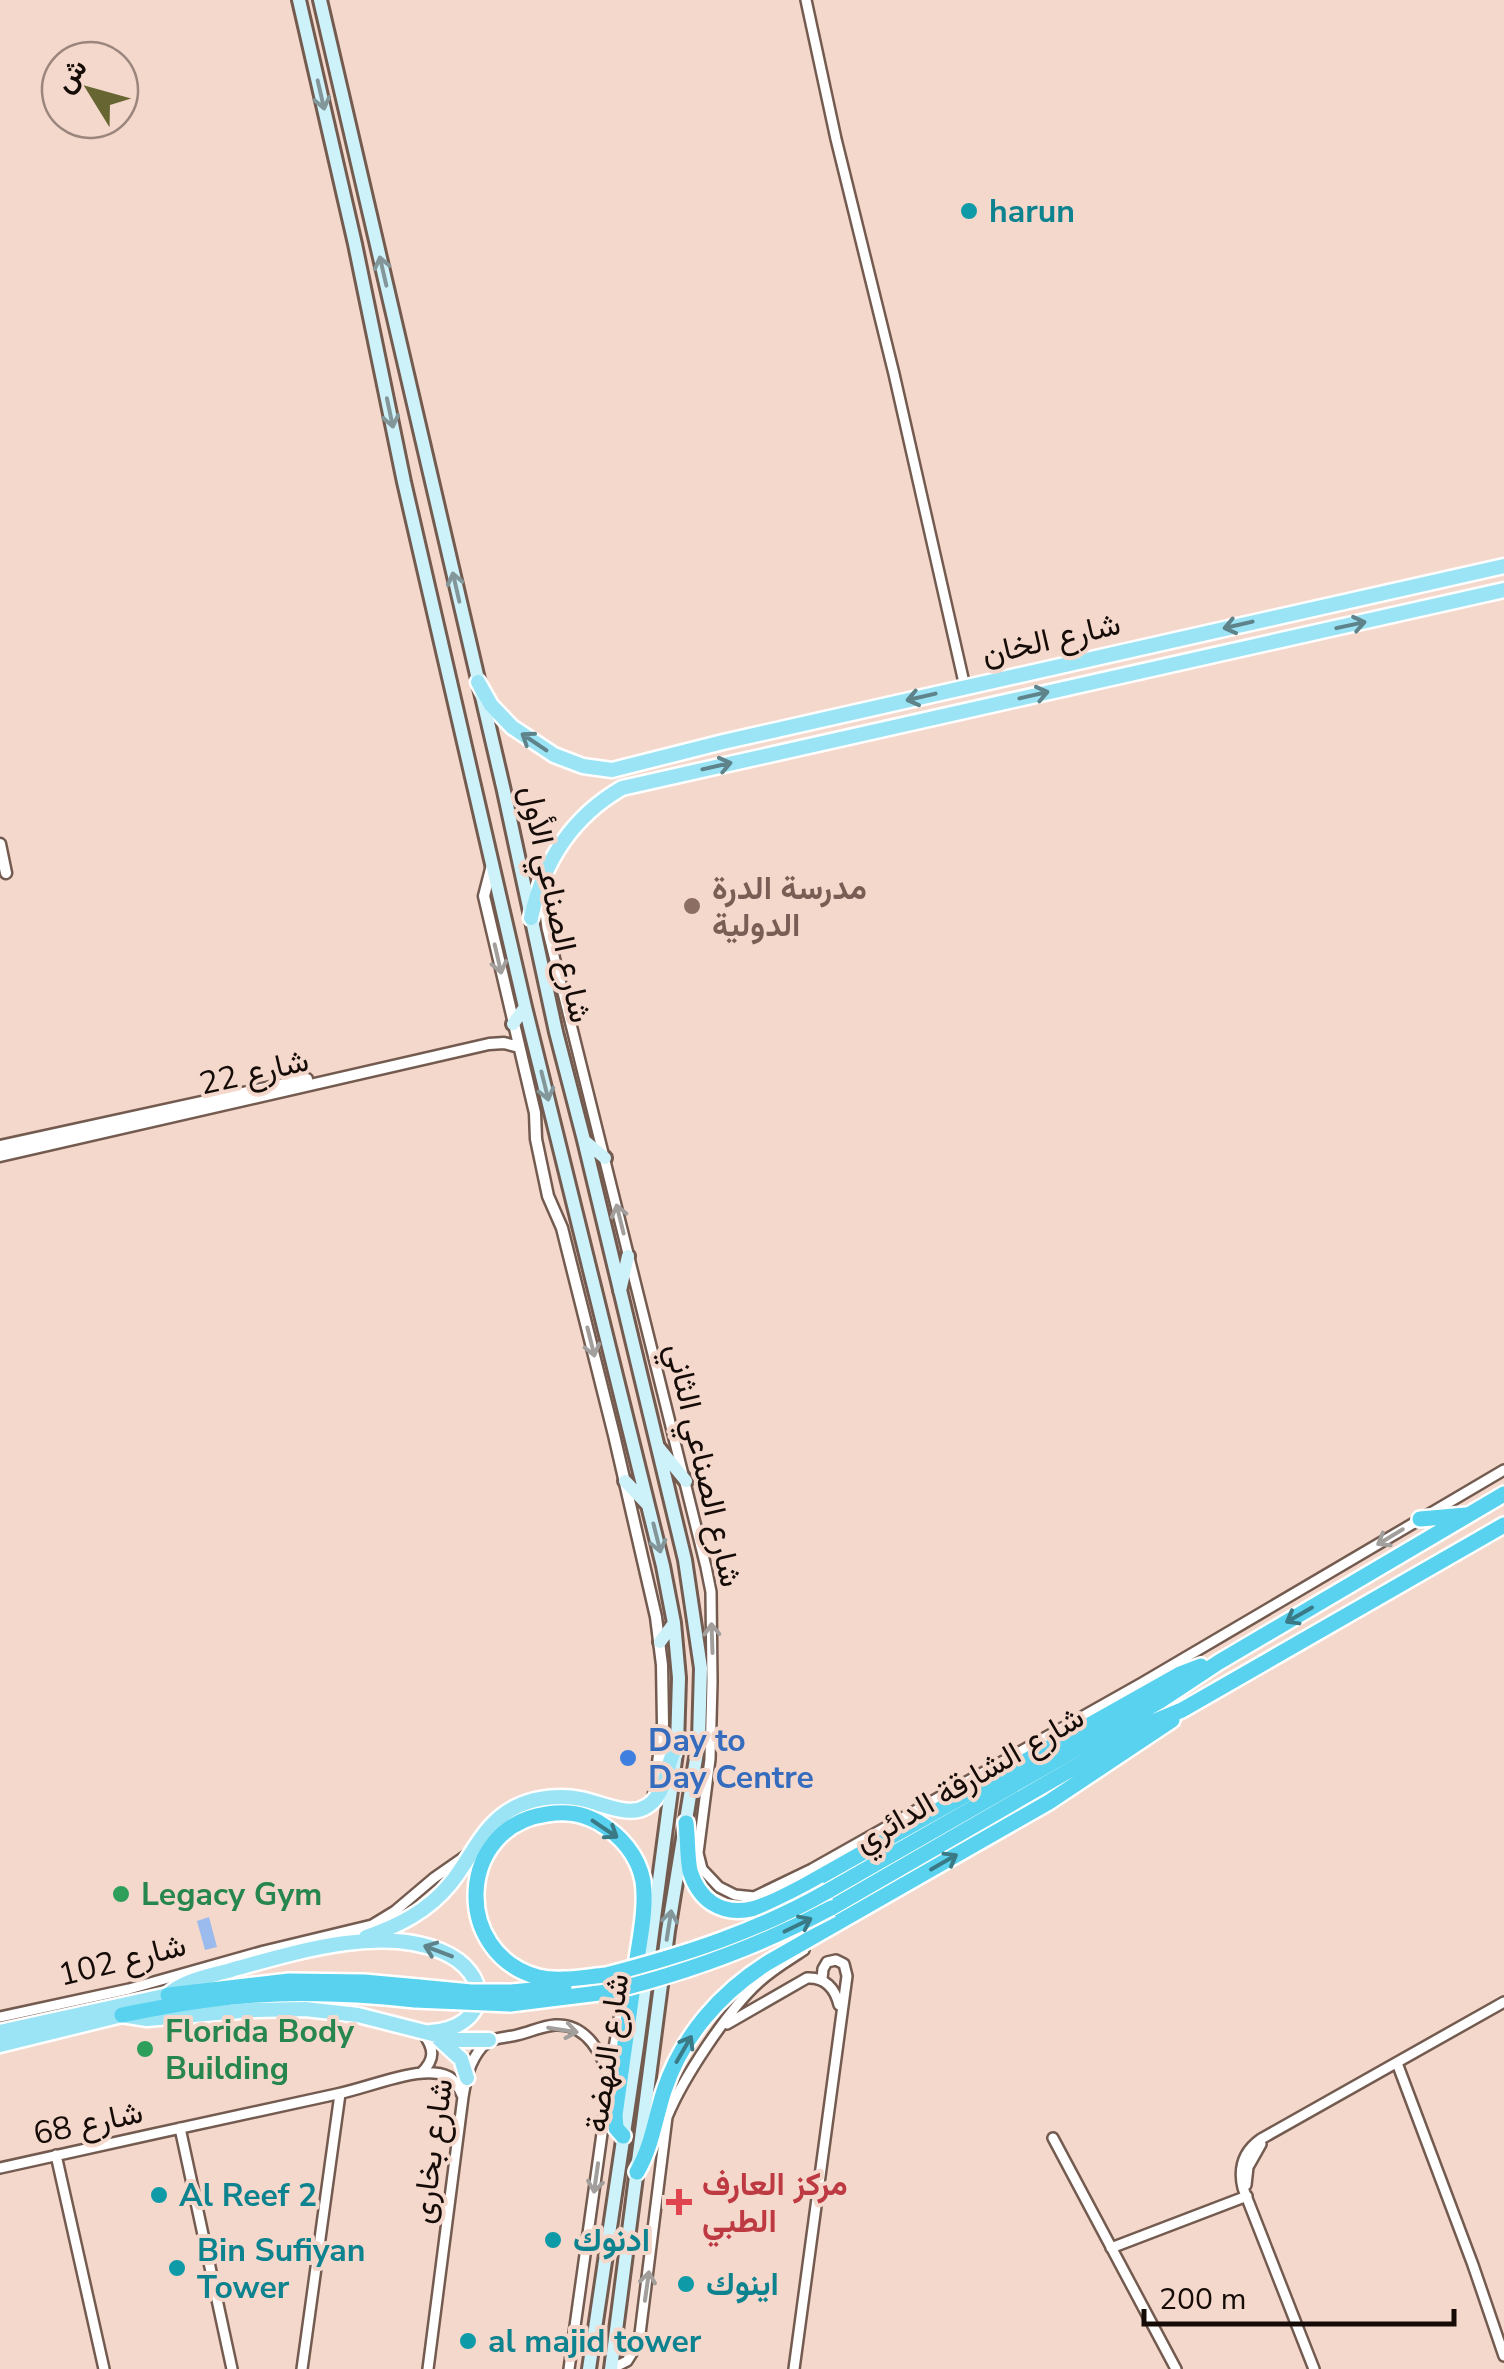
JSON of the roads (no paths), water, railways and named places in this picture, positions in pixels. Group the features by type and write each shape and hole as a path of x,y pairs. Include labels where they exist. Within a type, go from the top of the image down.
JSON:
{"highway":[{"name":"شارع الشارقة الدائري","path":"829,1899 1504,1494"},
{"path":"1420,1518 1470,1514"},
{"name":"شارع الشارقة الدائري","path":"417,1994 470,1992 511,1998 574,1985 607,1984 651,1963 738,1935 829,1899 1153,1722 1182,1710 1504,1524"},
{"path":"686,1823 690,1871 699,1891 727,1910 752,1909 802,1887 1180,1674 1219,1662"},
{"path":"638,2172 652,2140 670,2074 697,2027 748,1975 1049,1802 1150,1736 1182,1710"},
{"path":"607,1984 536,1976 512,1965 492,1948 475,1908 476,1887 488,1852 510,1828 540,1815 580,1814 612,1830 636,1859 644,1893 615,2115 616,2128 623,2136"},
{"name":"شارع 102","path":"168,1995 289,1980 364,1982 417,1994"},
{"name":"شارع 102","path":"122,2015 266,1994 417,1994"}],"main road":[{"name":"شارع الصناعي الأول","path":"299,0 404,482 525,1007 649,1505 674,1623 679,1678 677,1745"},
{"name":"شارع الصناعي الأول","path":"320,0 515,837 556,1032 685,1560 701,1668 699,1740 686,1823"},
{"name":"شارع الخان","path":"478,682 497,713 532,741 564,760 612,770 965,686 1504,566"},
{"name":"شارع الخان","path":"542,878 576,823 622,788 1504,590"},
{"path":"531,918 542,878"},
{"path":"513,1024 525,1007"},
{"path":"584,1140 604,1158"},
{"path":"620,1293 628,1256"},
{"path":"655,1442 686,1481"},
{"path":"625,1481 649,1505"},
{"path":"660,1642 674,1623"},
{"path":"701,1702 712,1682"},
{"path":"344,1944 395,1925 429,1905 449,1886 487,1828 520,1805 574,1798 627,1812 644,1808 662,1788 677,1745"},
{"name":"شارع النهضة","path":"589,2369 677,1745"},
{"name":"شارع النهضة","path":"611,2369 668,1931 686,1823"},
{"path":"168,1995 188,1983 262,1961 344,1944 418,1944 458,1959 468,1968 479,1991 475,2009 463,2024 425,2031"},
{"name":"شارع 102","path":"1,2031 168,1995"},
{"path":"122,2015 141,2020 305,2009 358,2015 456,2040 489,2040"},
{"name":"شارع 102","path":"1,2031 122,2015"},
{"path":"425,2031 456,2052 467,2078"}],"street":[{"path":"806,0 965,686"},
{"path":"0,844 6,873"},
{"path":"492,864 484,896 534,1113 548,1196 562,1228 625,1481 660,1642 663,1724 653,1801"},
{"name":"شارع الصناعي الثاني","path":"542,878 544,917 686,1481 710,1592 710,1760 698,1844 706,1875 734,1896 754,1897 825,1861 1142,1683 1504,1470"},
{"name":"شارع 22","path":"0,1146 493,1038 513,1024"},
{"name":"شارع 22","path":"0,1156 489,1044 519,1047"},
{"name":"شارع 102","path":"1,2031 264,1951 372,1926 470,1854"},
{"path":"611,2369 627,2361 639,2342 667,2118 681,2087 744,1998 826,1930"},
{"path":"794,2369 846,1976 844,1964 836,1960 827,1962 822,1979"},
{"path":"723,2026 799,1981 815,1978 822,1979 833,1990 841,2012"},
{"path":"568,2369 620,2014 631,1998"},
{"path":"1314,2369 1248,2196 1246,2177 1256,2150 1270,2135 1504,2002"},
{"path":"489,2040 555,2025 572,2028 584,2034 601,2053 610,2081"},
{"path":"421,2073 433,2054 425,2031"},
{"name":"شارع بخارى","path":"428,2369 463,2097 476,2054 489,2040"},
{"path":"1397,2063 1504,2356"},
{"path":"421,2073 449,2076 456,2081 463,2097"},
{"name":"شارع 68","path":"0,2168 421,2073"},
{"path":"302,2369 340,2094"},
{"path":"180,2128 232,2369"},
{"path":"1053,2138 1176,2369"},
{"path":"56,2155 104,2369"},
{"path":"1110,2248 1248,2196"}],"water":[{"path":"209,1917 217,1947 205,1950 197,1921"}],"place":[{"name":"harun","path":"969,211"},
{"name":"مدرسة الدرة الدولية","path":"692,906"},
{"name":"Day to Day Centre","path":"628,1758"},
{"name":"Legacy Gym","path":"121,1894"},
{"name":"Florida Body Building","path":"145,2049"},
{"name":"Al Reef 2","path":"159,2195"},
{"name":"مركز العارف الطبي","path":"679,2202"},
{"name":"ادنوك","path":"553,2240"},
{"name":"Bin Sufiyan Tower","path":"177,2268"},
{"name":"اينوك","path":"686,2284"},
{"name":"al majid tower","path":"468,2341"}]}
